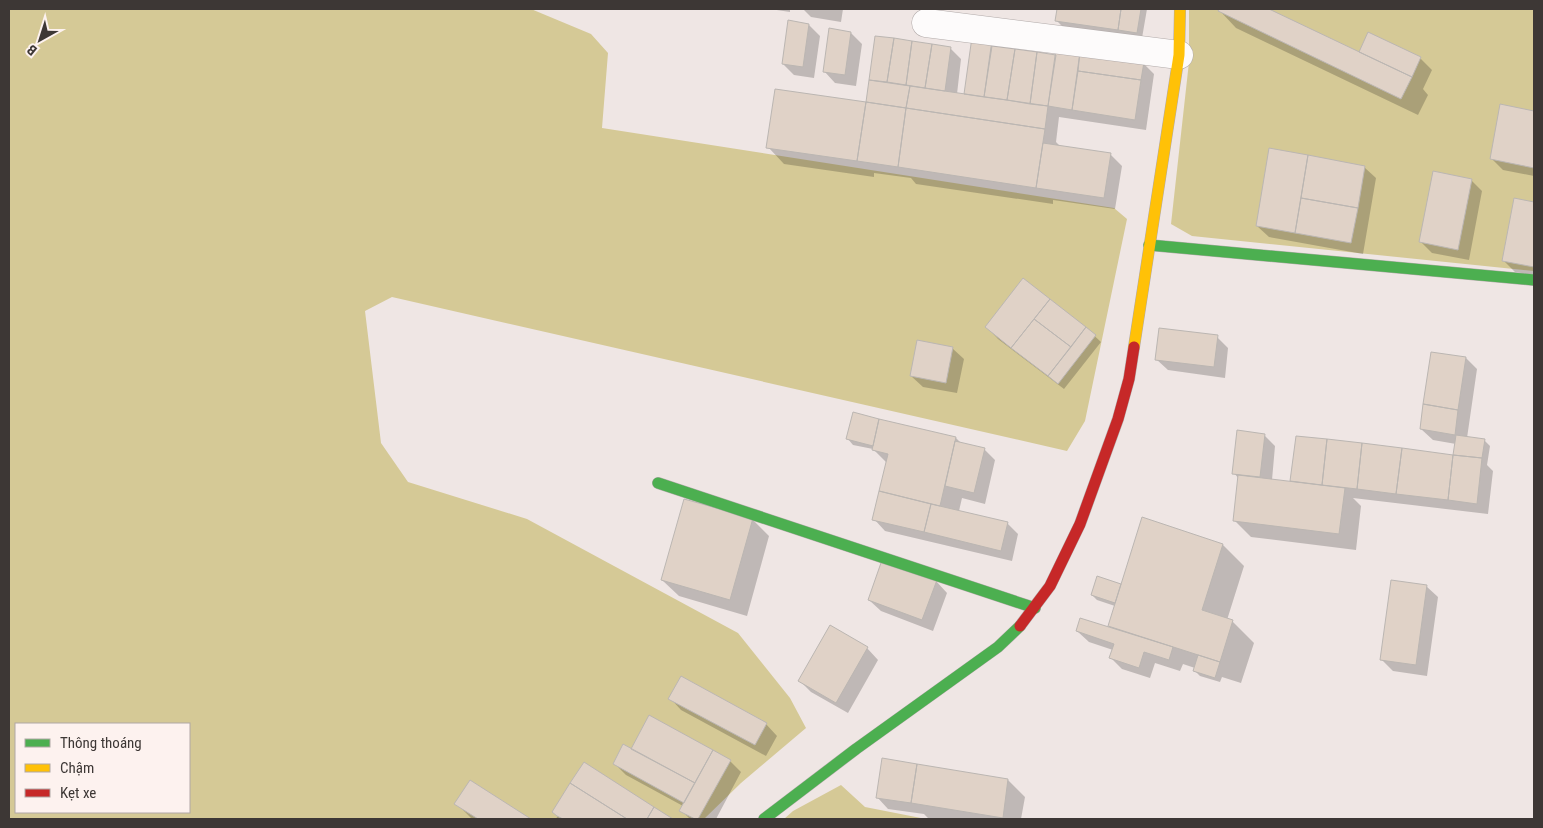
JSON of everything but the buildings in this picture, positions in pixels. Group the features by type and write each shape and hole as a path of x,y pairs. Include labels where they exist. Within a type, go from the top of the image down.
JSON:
{"street":[{"path":"764,819 856,749 998,647 1025,622 1050,586 1080,524 1118,418 1130,370 1179,55 1180,9"},
{"path":"926,23 1179,55"},
{"path":"1149,245 1534,280"},
{"path":"658,482 1035,608"}],"shaded area":[{"path":"9,9 531,9 591,34 608,53 602,128 1114,208 1127,219 1085,421 1067,451 392,297 365,311 381,443 408,482 527,519 738,633 790,698 806,728 741,783 704,819 9,819"},
{"path":"1189,9 1534,9 1534,271 1192,236 1171,224 1189,62"},
{"path":"841,785 865,807 926,819 784,819 793,811"}],"traffic: fast":[{"path":"1149,245 1534,280"},
{"path":"658,483 1035,608"},
{"path":"764,819 856,749 998,647 1020,626"}],"traffic: slow":[{"path":"1134,347 1179,55 1180,9"}],"traffic: jam":[{"path":"1020,626 1050,586 1080,524 1118,419 1129,379 1134,347"}]}
